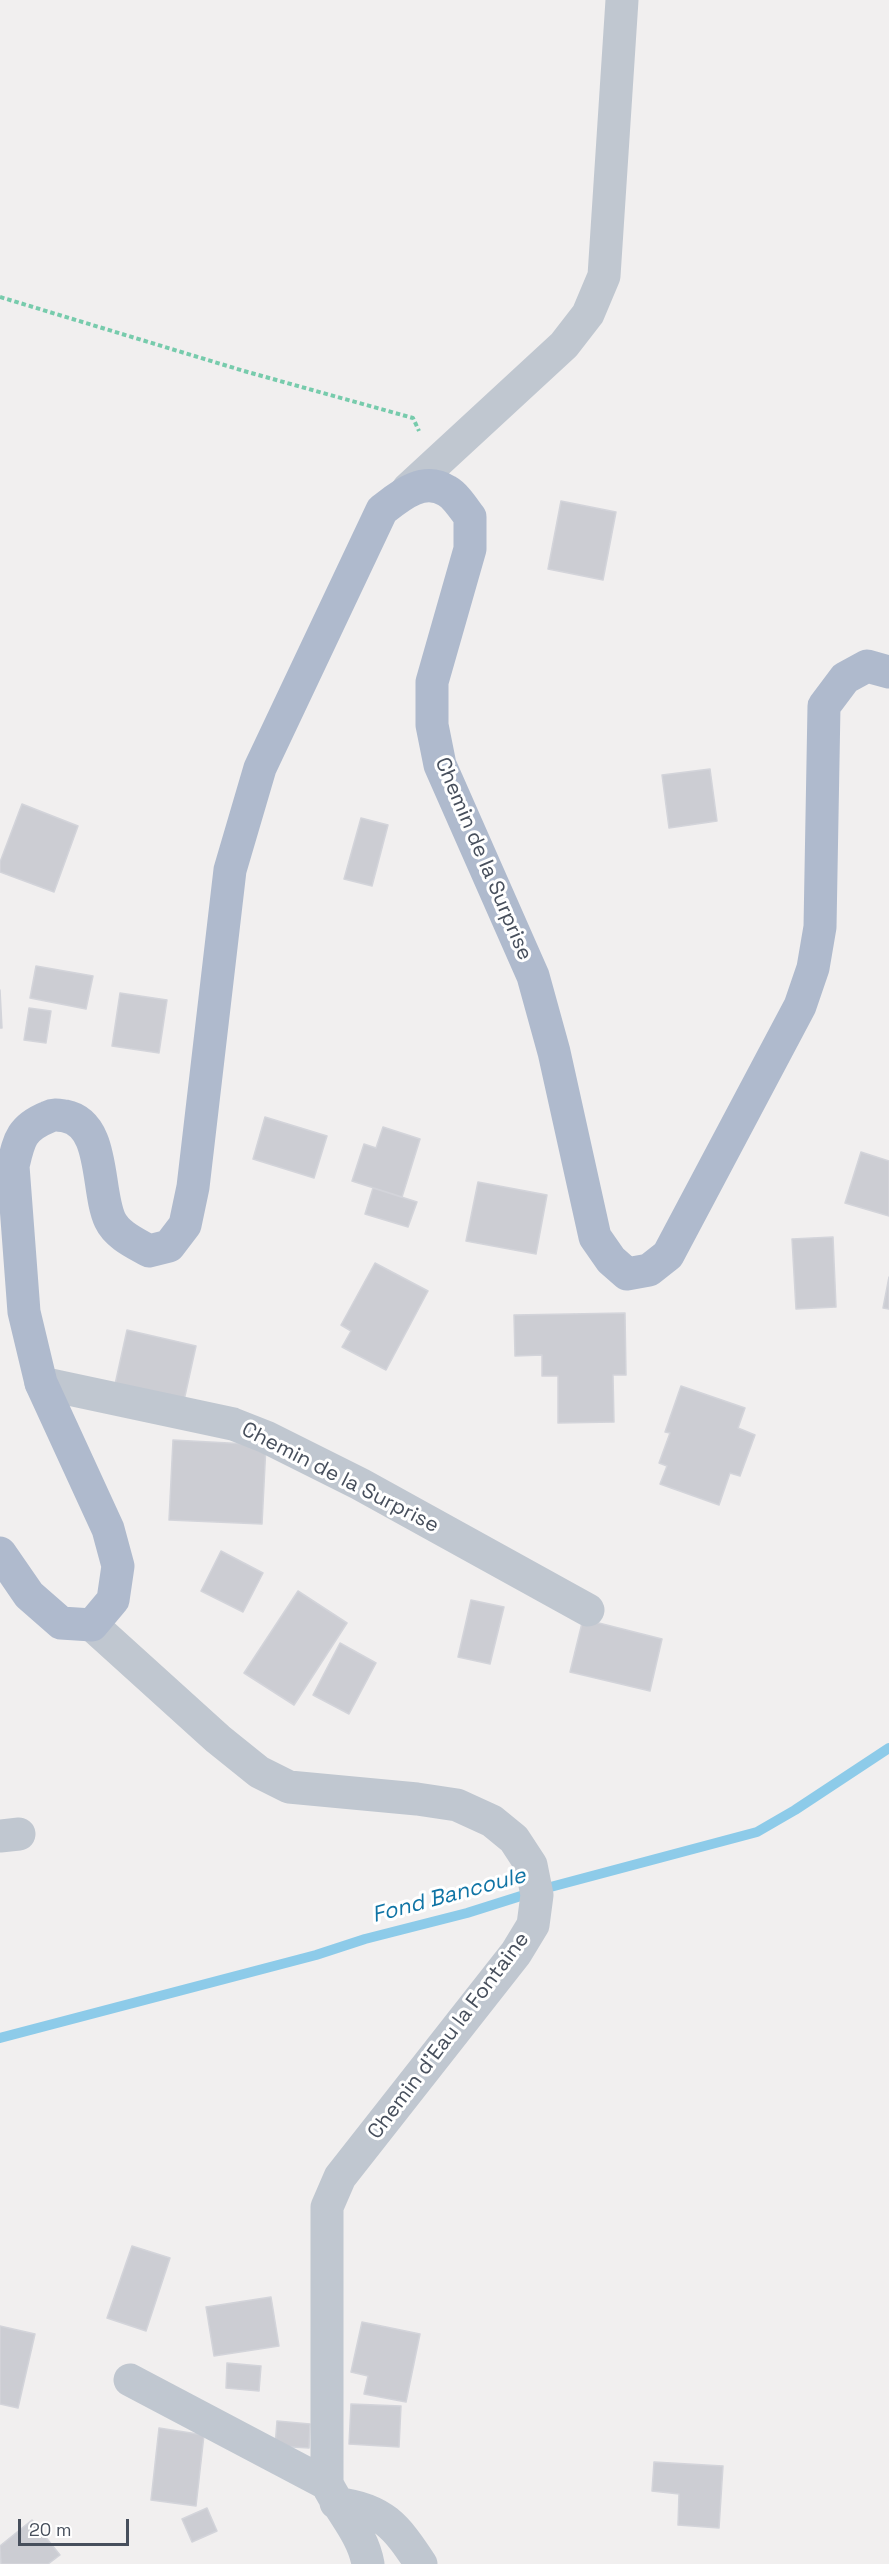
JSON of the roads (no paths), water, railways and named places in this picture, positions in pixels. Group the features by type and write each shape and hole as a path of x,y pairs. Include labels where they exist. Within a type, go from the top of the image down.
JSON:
{"main road":[{"name":"Chemin de la Surprise","path":"408,489 432,486 448,491 470,517 470,549 432,682 432,725 440,765 533,976 554,1052 595,1237 611,1260 627,1274 649,1270 668,1255 800,1006 813,968 820,927 824,706 846,678 867,666 889,672"},
{"path":"0,1553 29,1595 61,1623 92,1625 113,1600 118,1566 108,1529 41,1383 24,1312 13,1166 18,1143 31,1124 54,1114 74,1118 88,1131 97,1155 99,1178 111,1221 127,1239 149,1251 169,1246 185,1225 193,1187 230,870 260,768 382,510 408,489"}],"street":[{"path":"408,489 564,345 588,314 604,276 622,0"},
{"name":"Chemin de la Surprise","path":"41,1383 233,1424 266,1437 360,1484 588,1610"},
{"name":"Chemin d'Eau la Fontaine","path":"92,1625 218,1739 258,1772 289,1787 457,1805 492,1821 514,1839 531,1865 537,1895 533,1925 516,1953 340,2177 327,2207 332,2494"},
{"path":"130,2380 332,2494 385,2519 421,2564"},
{"path":"332,2494 366,2552 368,2564"}],"waterway":[{"name":"Fond Bancoule","path":"0,2038 316,1955 365,1939 467,1913 543,1889 757,1832 795,1810 889,1748"}]}
